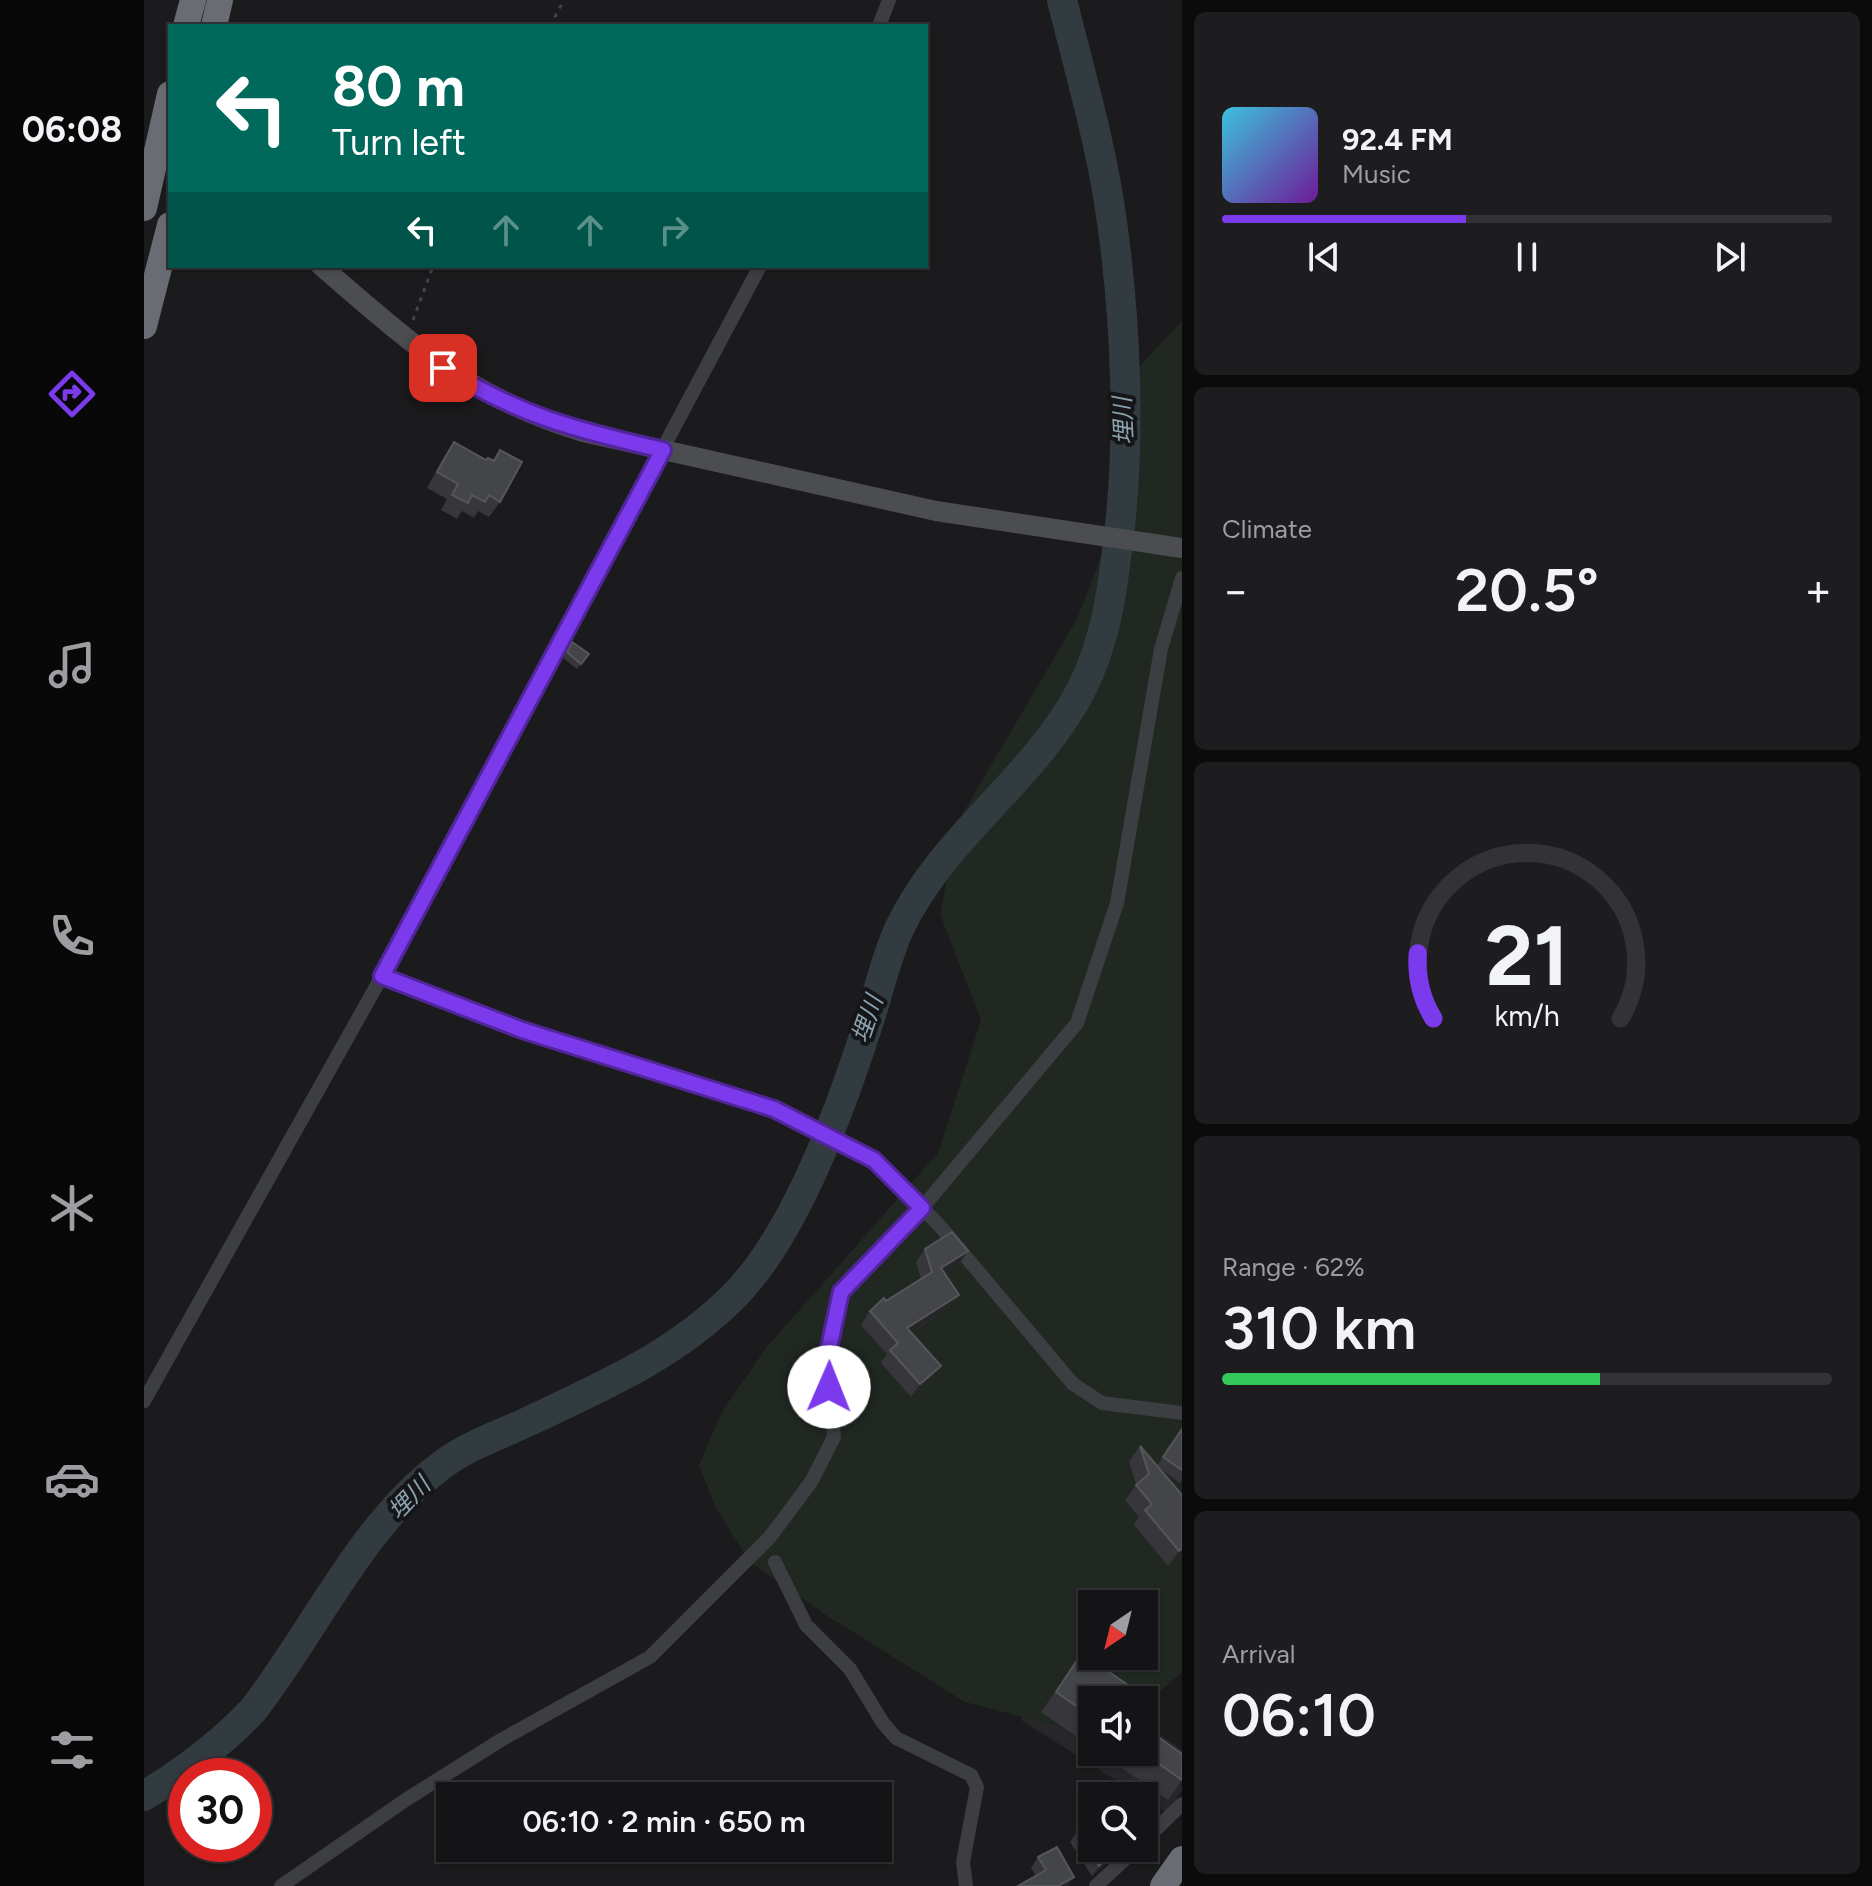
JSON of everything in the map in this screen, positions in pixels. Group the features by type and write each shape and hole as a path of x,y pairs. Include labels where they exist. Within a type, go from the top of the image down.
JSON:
{"highway":[{"path":"187,24 193,0"},
{"path":"214,24 220,0"},
{"path":"144,208 168,104"},
{"path":"144,326 168,233"},
{"path":"1163,1886 1182,1859"}],"street":[{"path":"880,24 889,0"},
{"path":"323,268 406,339 486,395 536,418 663,450 936,511 1086,531 1182,548"},
{"path":"144,1401 382,976 759,268"},
{"path":"281,1886 474,1757 650,1657 770,1537 811,1482 834,1437 826,1362 841,1292 922,1208 1077,1023 1117,903 1161,649 1182,578"},
{"path":"382,976 522,1030 774,1109 874,1160 922,1208 1073,1384 1102,1403 1182,1413"},
{"path":"775,1562 806,1625 850,1669 883,1723 896,1738 971,1775 977,1787 963,1862 966,1886"},
{"path":"1158,1827 1182,1804"},
{"path":"1096,1886 1122,1862"}],"path":[{"path":"551,24 564,0"},
{"path":"406,339 432,268"}],"shaded area":[{"path":"1182,321 1182,1672 1158,1693 1158,1686 1078,1686 1078,1718 1069,1729 965,1702 826,1615 750,1562 716,1508 699,1465 723,1410 766,1348 938,1153 981,1020 940,914 959,820 1077,619 1137,465 1136,370"},
{"path":"1063,1660 1082,1686 1078,1686 1078,1756 1021,1720"},
{"path":"1158,1733 1182,1750 1182,1791 1166,1812 1158,1807 1158,1782 1119,1782 1094,1766 1158,1766"}],"building":[{"path":"454,442 486,460 494,461 500,450 522,462 500,502 489,495 485,502 472,495 468,503 452,495 458,484 437,472"},
{"path":"572,642 589,654 581,664 567,652"},
{"path":"952,1232 968,1251 941,1268 959,1295 907,1328 941,1366 920,1384 890,1350 898,1343 870,1311 884,1298 886,1301 932,1272 925,1249"},
{"path":"1182,1429 1182,1470 1163,1457"},
{"path":"1140,1446 1182,1495 1182,1548 1179,1551 1145,1510 1152,1504 1136,1485 1149,1474"},
{"path":"1078,1659 1078,1670 1106,1670 1129,1686 1078,1686 1078,1707 1056,1692"},
{"path":"1158,1737 1182,1754 1182,1780 1158,1763"},
{"path":"1057,1847 1074,1877 1058,1886 1018,1886 1046,1870 1038,1857"}],"waterway":[{"name":"埋川","path":"144,1796 202,1757 253,1710 363,1548 413,1489 462,1452 609,1383 662,1353 712,1317 735,1295 777,1239 814,1168 856,1059 899,929 940,865 1038,754 1080,692 1096,656 1113,581 1125,464 1125,382 1121,300 1108,194 1062,0"}],"route":[{"path":"443,368 486,395 536,418 663,450 382,976 522,1030 554,1037 774,1109 874,1160 922,1208 841,1292 826,1362 829,1387"}]}
